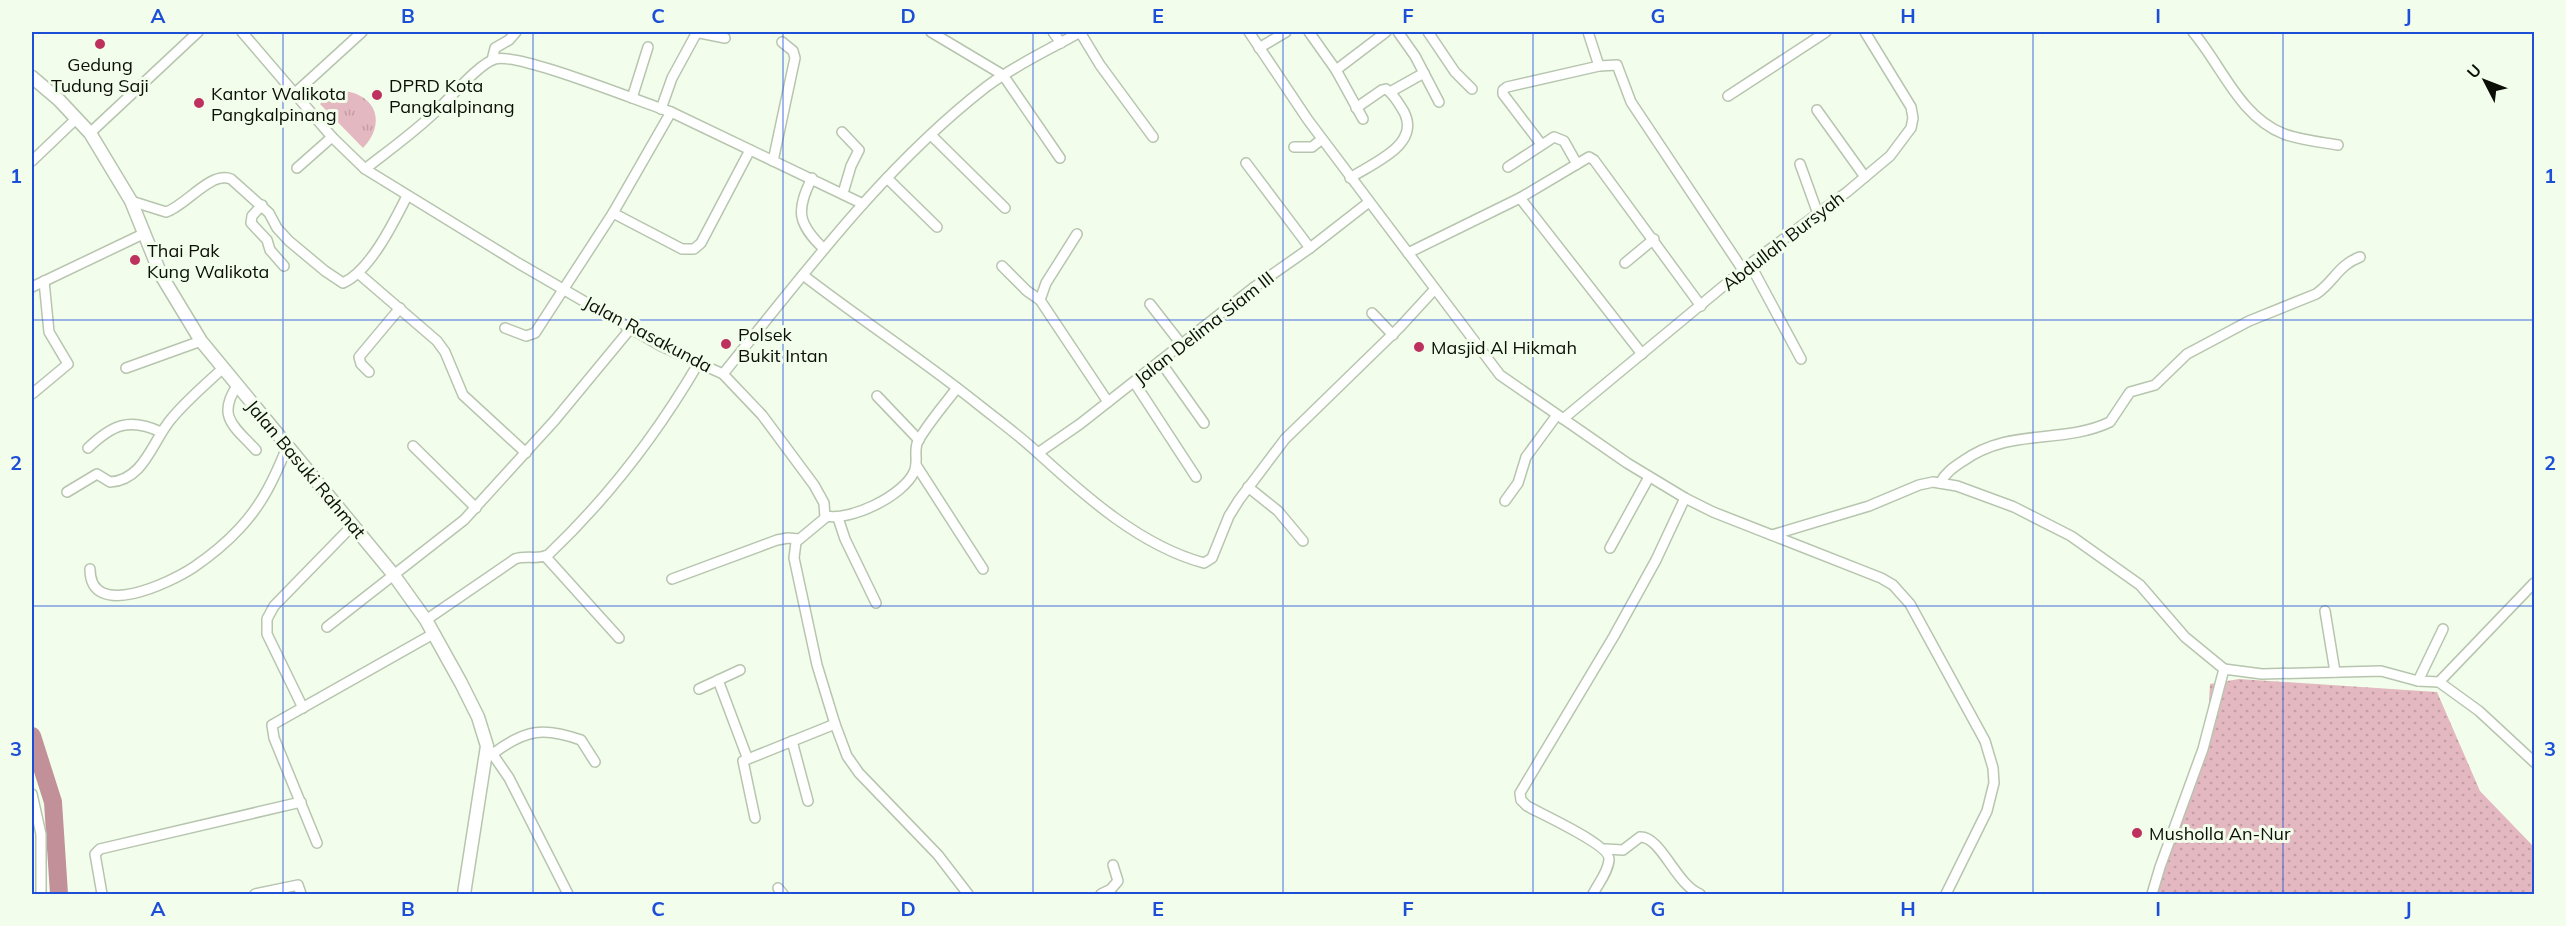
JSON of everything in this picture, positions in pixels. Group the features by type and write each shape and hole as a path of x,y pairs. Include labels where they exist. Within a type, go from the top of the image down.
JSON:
{"street":[{"path":"90,133 198,32"},
{"name":"Jalan Rasakunda","path":"242,32 332,137 366,170 631,328 698,364 723,374 863,204 931,135 966,103 1003,75 1080,32"},
{"path":"294,94 362,32"},
{"path":"492,60 495,48 509,40 516,32"},
{"path":"506,328 526,336 532,335 613,213 666,110 672,78 696,32 725,38"},
{"path":"931,32 943,35 1003,75 1060,158"},
{"path":"1053,32 1061,43"},
{"path":"1080,32 1100,65 1153,137"},
{"path":"1249,32 1350,178 1500,375 1649,477 1685,498 1713,512 1881,578 1893,585 1916,612 1985,741 1993,768 1991,797 1971,845 1946,894"},
{"path":"1259,48 1286,32"},
{"path":"1310,32 1336,70 1363,119"},
{"path":"1336,70 1386,32"},
{"path":"1398,32 1439,102"},
{"path":"1428,32 1455,72 1472,89"},
{"path":"1588,32 1599,66"},
{"path":"1728,96 1826,32"},
{"path":"2193,32 2209,51 2239,98 2263,122 2285,134 2338,145"},
{"name":"Abdullah Bursyah","path":"1505,501 1518,483 1526,457 1560,417 1642,354 1747,267 1865,177 1890,156 1909,134 1913,118 1911,107 1868,33"},
{"path":"773,161 795,58 793,51 782,42"},
{"path":"632,98 648,47"},
{"path":"366,170 432,116 492,60 501,58 522,62 666,110 863,204"},
{"path":"1541,144 1503,94 1503,90 1507,87 1599,66 1617,65 1631,102 1747,267 1801,359"},
{"path":"1390,92 1424,73"},
{"name":"Jalan Basuki Rahmat","path":"32,77 90,133 130,201 160,275 201,341 393,574 426,620 472,705 490,749 464,894"},
{"path":"1350,178 1392,151 1407,135 1405,115 1390,92 1382,90 1356,108"},
{"path":"1817,110 1865,177"},
{"path":"32,161 77,118"},
{"path":"842,132 860,150 851,166 843,193"},
{"path":"931,135 1005,208"},
{"path":"297,168 332,137"},
{"path":"1508,167 1554,137 1564,141 1577,164"},
{"path":"1294,147 1310,147 1322,139"},
{"path":"613,213 678,248 694,249 701,243 750,150"},
{"path":"1408,253 1520,198 1588,158 1594,160 1701,306"},
{"path":"1246,163 1310,248"},
{"path":"1800,164 1818,214"},
{"path":"130,201 166,213 185,202 206,185 224,176 231,178 262,204 289,241 339,281 345,282 358,273 385,237 407,196"},
{"path":"812,178 802,200 802,219 807,232 824,249"},
{"path":"887,178 937,227"},
{"path":"1520,198 1642,354"},
{"name":"Jalan Delima Siam III","path":"1038,453 1369,202"},
{"path":"262,204 252,216 251,223 267,240 270,250 284,266"},
{"path":"32,287 143,234"},
{"path":"1040,300 1046,283 1077,234"},
{"path":"1625,263 1654,240"},
{"path":"1940,483 1947,472 1970,456 1995,443 2058,435 2107,423 2114,418 2130,392 2157,383 2187,354 2249,321 2316,294 2345,263 2360,256"},
{"path":"1002,266 1027,291 1040,300 1108,402"},
{"path":"358,273 430,333 441,347 463,394 526,453"},
{"path":"803,275 862,321 957,388 1038,453 1079,490 1126,526 1149,539 1204,563 1212,558 1229,516 1248,487 1301,422 1393,334 1434,290"},
{"path":"32,394 68,364 49,332 44,281"},
{"path":"1150,304 1182,345"},
{"path":"369,372 361,364 360,354 400,308"},
{"path":"1372,313 1393,334"},
{"path":"327,627 393,574 448,534 476,508 526,453 631,328"},
{"path":"126,368 201,341"},
{"path":"1160,361 1204,423"},
{"path":"426,620 515,559 545,556 561,542 646,445 676,402 698,364"},
{"path":"68,492 97,474 113,482 132,473 146,460 161,432 181,408 222,369"},
{"path":"723,374 762,415 814,485 824,503 826,516"},
{"path":"1134,381 1196,477"},
{"path":"237,386 228,400 227,410 232,423 256,450"},
{"path":"957,388 919,440 916,448 916,465 907,482 875,505 860,512 838,518 826,516 799,539 794,551 795,572 817,665 834,724 847,756 859,773 938,855 968,894"},
{"path":"877,396 919,440"},
{"path":"88,448 113,428 138,424 161,432"},
{"path":"413,446 476,508"},
{"path":"90,569 90,581 94,588 112,596 151,587 192,568 223,545 253,514 266,495 287,447"},
{"path":"916,465 983,569"},
{"path":"1610,548 1649,477"},
{"path":"1772,535 1869,506 1919,485 1940,483 1981,494 2010,505 2072,536 2140,585 2185,636 2224,669 2262,674 2381,671 2418,681 2439,681 2479,711 2535,762"},
{"path":"1248,487 1278,511 1303,541"},
{"path":"1685,498 1656,560 1614,636 1520,793 1521,801 1527,806 1605,849 1623,850 1640,837 1646,837 1656,845 1682,882 1700,894"},
{"path":"838,518 845,539 876,603"},
{"path":"303,708 267,634 267,619 274,606 353,525"},
{"path":"672,579 777,540 799,539"},
{"path":"545,556 619,638"},
{"path":"2439,681 2535,583"},
{"path":"2325,611 2335,672"},
{"path":"2418,681 2443,629"},
{"path":"317,843 271,727 274,723 433,634"},
{"path":"2152,894 2204,749 2224,669"},
{"path":"699,688 740,670"},
{"path":"718,680 747,757"},
{"path":"755,818 742,765 747,757 834,724"},
{"path":"568,894 490,749 529,733 543,731 581,740 595,762"},
{"path":"792,741 808,801"},
{"path":"32,794 41,834 41,894"},
{"path":"102,894 94,860 95,854 100,849 301,802"},
{"path":"1593,894 1609,860 1605,849"},
{"path":"1101,894 1111,889 1118,881 1113,865"},
{"path":"255,894 298,885 302,894"}],"green space":[{"path":"344,91 364,98 371,104 374,112 376,120 374,130 363,148 320,104 328,96"},
{"path":"2239,679 2437,692 2480,791 2534,847 2534,894 2155,894 2206,752 2210,684"}],"waterway":[{"path":"32,736 53,802 59,894"}],"place":[{"name":"Gedung Tudung Saji","path":"100,44"},
{"name":"DPRD Kota Pangkalpinang","path":"377,95"},
{"name":"Kantor Walikota Pangkalpinang","path":"199,103"},
{"name":"Thai Pak Kung Walikota","path":"135,260"},
{"name":"Polsek Bukit Intan","path":"726,344"},
{"name":"Masjid Al Hikmah","path":"1419,347"},
{"name":"Musholla An-Nur","path":"2137,833"}]}
